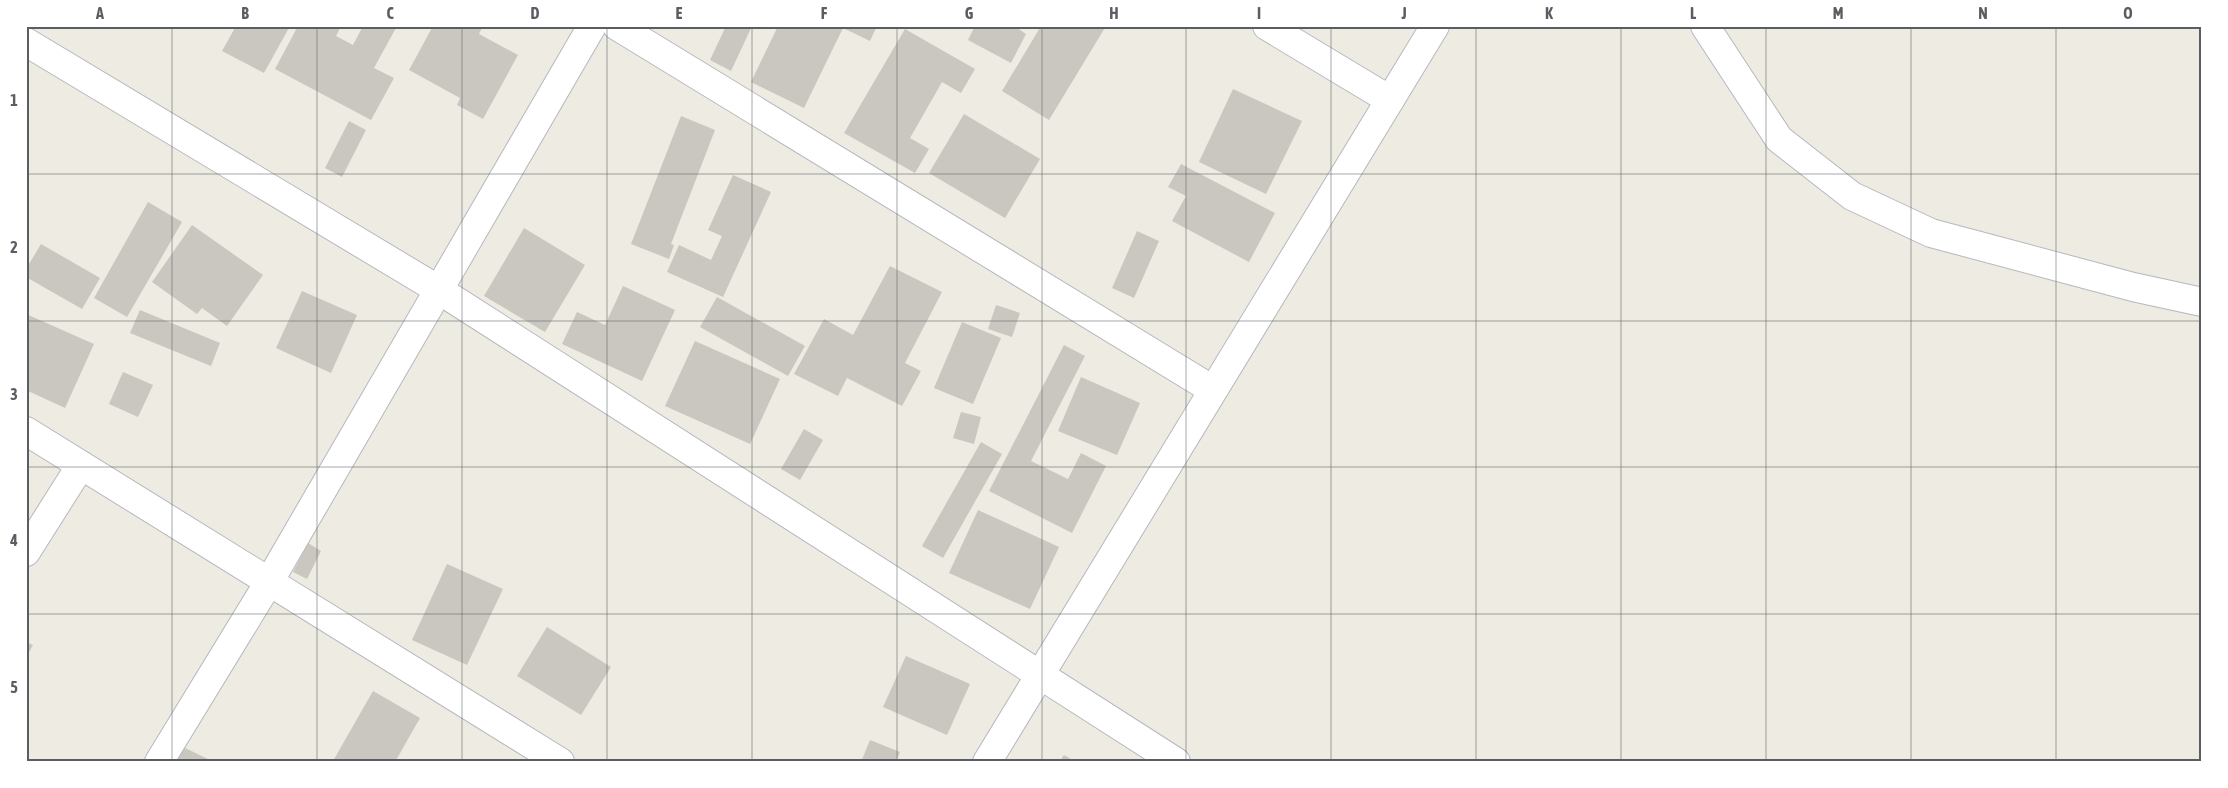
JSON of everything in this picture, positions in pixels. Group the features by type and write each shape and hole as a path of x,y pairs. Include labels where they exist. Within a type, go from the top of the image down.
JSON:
{"street":[{"path":"158,762 270,582 592,26"},
{"path":"616,26 1213,390"},
{"path":"1267,26 1390,100"},
{"path":"987,762 1436,26"},
{"path":"1705,26 1779,139 1852,196 1931,233 2134,287 2202,302"},
{"path":"26,42 439,290 1041,673 1176,762"},
{"path":"26,431 560,762"},
{"path":"26,552 81,465"}],"building":[{"path":"236,26 290,26 264,73 222,51"},
{"path":"298,26 341,26 336,36 353,45 363,26 397,26 374,68 394,78 371,120 275,69"},
{"path":"433,26 483,26 479,34 518,55 483,119 457,105 460,98 409,70"},
{"path":"726,26 752,26 731,71 710,60"},
{"path":"778,26 877,26 870,41 843,28 804,108 751,82"},
{"path":"975,26 1014,26 1026,34 1011,63 968,40"},
{"path":"1041,26 1106,26 1049,120 1002,91"},
{"path":"905,29 975,69 961,93 942,82 910,138 929,149 915,173 844,133"},
{"path":"1233,89 1302,121 1266,194 1199,162"},
{"path":"964,114 1040,159 1005,218 929,173"},
{"path":"681,116 715,130 671,244 674,245 669,259 631,244"},
{"path":"349,121 366,130 342,177 325,168"},
{"path":"1181,164 1275,213 1249,262 1172,221 1186,196 1168,187"},
{"path":"733,175 771,192 723,297 667,272 679,245 711,260 722,236 708,230"},
{"path":"148,202 182,222 127,317 94,298"},
{"path":"192,225 263,275 227,326 202,308 197,314 152,282"},
{"path":"524,228 585,265 545,332 484,296"},
{"path":"1137,231 1159,241 1134,298 1112,288"},
{"path":"41,244 100,278 82,309 26,277 26,269"},
{"path":"890,266 942,292 905,363 921,371 902,406 847,378 838,396 794,374 824,319 853,335"},
{"path":"623,286 675,310 642,381 562,344 577,312 605,325"},
{"path":"302,291 357,315 331,373 276,348"},
{"path":"717,297 805,346 788,376 700,327"},
{"path":"996,305 1020,313 1012,337 988,329"},
{"path":"140,310 220,343 211,366 130,333"},
{"path":"26,314 94,344 65,408 26,390"},
{"path":"962,322 1001,338 973,404 934,388"},
{"path":"695,341 780,379 750,444 665,406"},
{"path":"1064,345 1085,356 1031,461 1068,479 1081,453 1106,466 1072,533 989,491"},
{"path":"123,372 153,385 138,417 109,404"},
{"path":"1081,377 1140,403 1117,455 1058,431"},
{"path":"961,412 981,417 974,444 953,438"},
{"path":"804,429 823,440 800,480 781,469"},
{"path":"981,442 1002,454 943,558 922,546"},
{"path":"978,510 1059,547 1030,609 949,573"},
{"path":"308,543 321,551 307,579 293,572"},
{"path":"447,564 503,589 467,665 412,640"},
{"path":"547,627 611,667 581,715 517,676"},
{"path":"26,642 33,645 26,658"},
{"path":"906,656 970,684 947,735 883,707"},
{"path":"373,691 420,718 395,762 334,762 333,761"},
{"path":"870,740 900,752 896,762 861,762"},
{"path":"181,746 214,762 173,762"},
{"path":"1064,755 1076,762 1059,762"}]}
